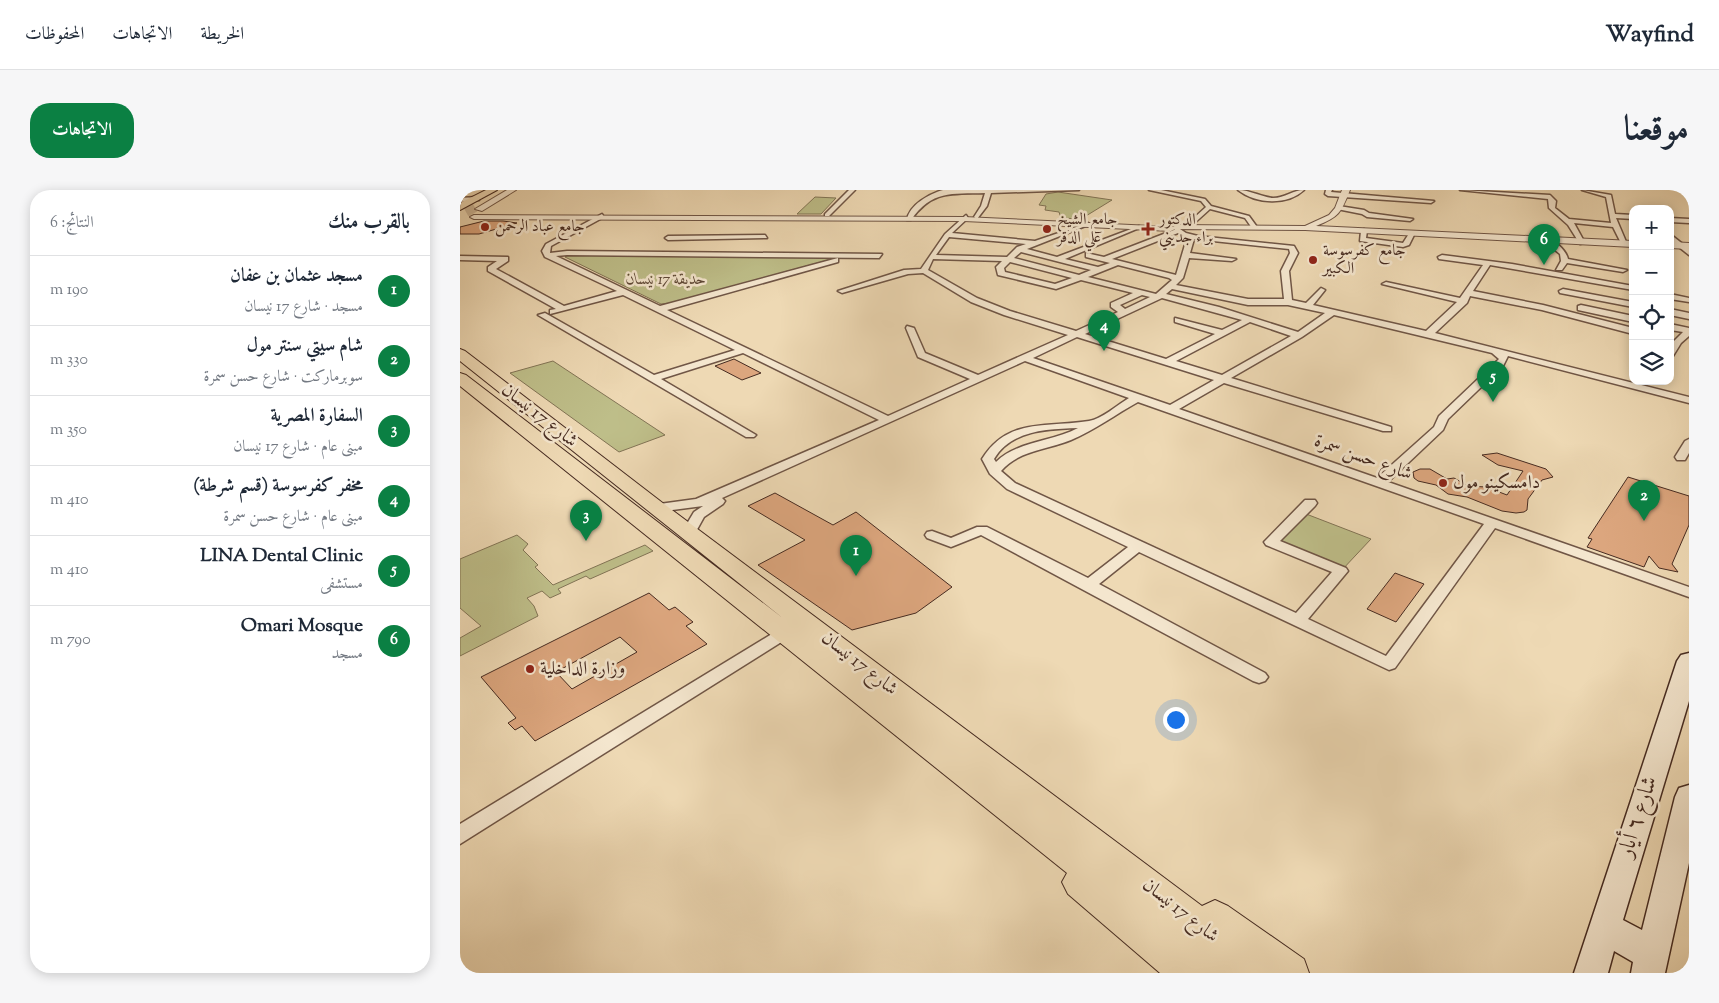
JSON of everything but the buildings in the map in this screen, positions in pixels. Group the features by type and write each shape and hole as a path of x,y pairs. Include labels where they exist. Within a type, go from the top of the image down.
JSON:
{"main road":[{"path":"470,211 492,190"},
{"path":"470,211 498,190"},
{"path":"470,211 504,190"},
{"name":"شارع 17 نيسان","path":"460,354 689,532 892,704 1223,973"},
{"name":"شارع 17 نيسان","path":"460,378 536,440 785,632 892,704 1260,973"},
{"path":"536,440 559,432"},
{"name":"شارع ٦ أيار","path":"1591,973 1689,661"},
{"path":"1189,973 1025,837 932,764 892,729 892,704 963,733 1290,973"},
{"path":"1604,927 1650,964 1687,810"}],"street":[{"path":"470,211 512,190"},
{"path":"827,216 852,190"},
{"path":"910,217 920,202 943,191 1076,190"},
{"path":"1152,190 1203,200 1209,207 1225,213 1247,217 1254,227"},
{"path":"1241,190 1259,197 1288,199 1301,190"},
{"path":"1329,190 1328,194 1343,191 1431,201"},
{"path":"1462,190 1550,197 1555,212 1568,221 1582,243"},
{"path":"1586,190 1609,196 1612,216 1628,244"},
{"path":"1305,228 1332,217 1339,208 1343,191"},
{"path":"977,217 984,206 988,192"},
{"path":"1213,227 1220,214 1247,206 1259,197"},
{"path":"460,200 470,211 602,216 910,217"},
{"path":"1104,259 1179,230 1209,207"},
{"path":"1339,208 1364,212 1366,215 1410,219"},
{"path":"470,211 965,218 1179,230 1292,247 1294,253 1285,271 1288,302"},
{"path":"602,216 548,245 546,251 548,255 888,420"},
{"path":"1612,216 1629,218"},
{"path":"924,271 931,257 947,235 965,218 977,217 1179,230 1213,227 1305,228 1628,244"},
{"path":"1674,220 1689,221"},
{"path":"1568,221 1624,227"},
{"path":"1086,224 1020,249 1000,267 1000,273 1017,279 1056,287 1116,262"},
{"path":"1058,259 1090,244 1102,242 1137,227"},
{"path":"657,508 699,503 758,479 1156,298 1173,281 1179,278 1184,255 1179,230"},
{"path":"1173,281 1179,230"},
{"path":"947,235 1036,243"},
{"path":"697,254 721,237"},
{"path":"668,238 765,237"},
{"path":"1674,239 1685,246 1689,253"},
{"path":"1546,240 1562,253 1565,261"},
{"path":"1102,242 1112,244"},
{"path":"1121,246 1130,248"},
{"path":"1020,249 1098,270"},
{"path":"548,255 568,253 879,256"},
{"path":"1184,255 1232,259"},
{"path":"660,309 852,256"},
{"path":"1088,256 1116,262 1173,281 1248,302 1288,302 1308,306 1497,353 1556,365 1689,400"},
{"path":"931,257 1007,259 1143,292 1188,312"},
{"path":"1442,257 1554,273 1629,287"},
{"path":"460,258 505,259 491,269 563,309"},
{"path":"1565,261 1623,270"},
{"path":"1554,273 1565,261"},
{"path":"460,263 497,264"},
{"path":"1427,335 1449,318 1467,297 1488,263"},
{"path":"842,291 907,272 924,271 989,307 1220,380 1387,429"},
{"path":"1574,278 1560,294 1629,304"},
{"path":"1386,284 1543,308 1629,331"},
{"path":"1308,306 1321,290"},
{"path":"624,292 563,309 542,317 750,435"},
{"path":"1123,312 1114,305 1143,292"},
{"path":"1674,297 1689,300"},
{"path":"1156,298 1203,306 1299,335"},
{"path":"1543,308 1550,302 1629,318"},
{"path":"1203,306 1188,312 1178,320 1222,333"},
{"path":"1171,410 1299,335 1332,312"},
{"path":"1674,313 1689,316"},
{"path":"1167,362 1250,320"},
{"path":"910,328 921,355 979,379"},
{"path":"1674,328 1689,331"},
{"path":"1674,339 1689,331"},
{"path":"652,379 744,350"},
{"path":"1379,483 1439,428 1443,418 1500,364 1504,358 1497,353"},
{"name":"شارع حسن سمرة","path":"1025,358 1491,524 1689,592"},
{"path":"994,471 1000,462 1026,450 1077,433 1137,398"},
{"path":"1091,424 1029,429 1005,439 991,451 988,459 994,471 1011,486 1389,664 1491,524"},
{"path":"1681,457 1689,443"},
{"path":"689,532 699,515 758,479"},
{"path":"1297,622 1341,571 1271,542 1310,503"},
{"path":"932,535 951,543 982,530 1089,585 1259,677"},
{"path":"1089,585 1137,546"},
{"path":"460,835 785,632"}],"green space":[{"path":"1058,192 1112,200 1081,219 1061,218 1059,212 1045,210 1046,206 1039,205 1046,194"},
{"path":"815,197 836,198 821,214 797,214"},
{"name":"حديقة 17 نيسان","path":"568,255 828,257 832,259 671,303 661,304 565,257"},
{"path":"553,361 665,435 619,452 510,373"},
{"path":"1301,512 1371,539 1341,571 1271,542"},
{"path":"517,535 528,544 523,550 538,565 535,567 553,585 645,545 653,551 590,579 586,576 558,589 561,593 550,598 542,591 527,598 534,606 538,616 460,656 460,638 481,626 460,608 460,559"}],"tunnel":[{"path":"466,212 475,207"}],"place":[{"name":"جامع عباد الرحمن","path":"485,227"},
{"name":"جامع الشيخ علي الدقر","path":"1047,229"},
{"name":"الدكتور براء جديني","path":"1148,229"},
{"name":"جامع كفرسوسة الكبير","path":"1313,260"},
{"name":"Omari Mosque","path":"1544,265"},
{"name":"مخفر كفرسوسة (قسم شرطة)","path":"1104,351"},
{"name":"LINA Dental Clinic","path":"1493,402"},
{"name":"دامسكينو مول","path":"1443,483"},
{"name":"شام سيتي سنتر مول","path":"1644,521"},
{"name":"السفارة المصرية","path":"586,541"},
{"name":"مسجد عثمان بن عفان","path":"856,576"},
{"name":"وزارة الداخلية","path":"530,669"}]}
